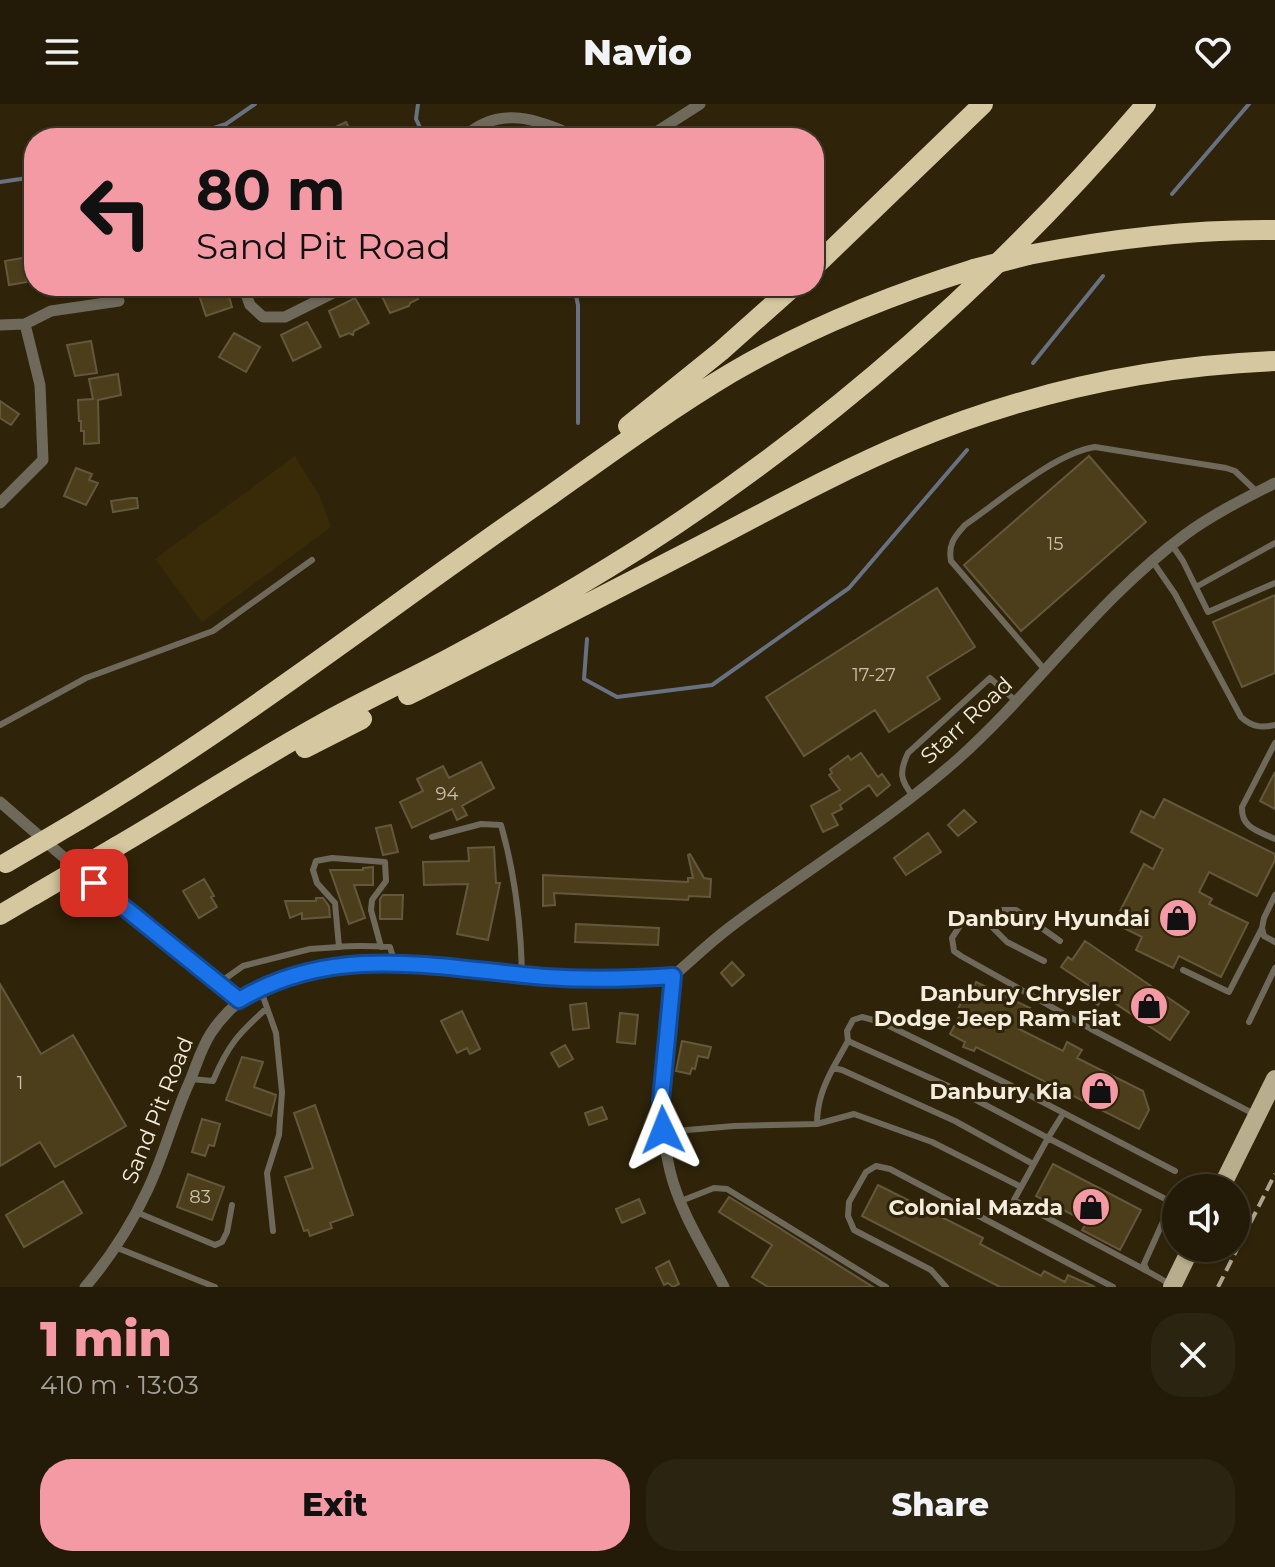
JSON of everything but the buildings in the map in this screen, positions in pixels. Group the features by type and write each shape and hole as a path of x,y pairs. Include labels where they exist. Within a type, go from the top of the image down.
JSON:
{"highway":[{"path":"925,160 976,104"},
{"path":"824,257 983,104"},
{"path":"0,915 323,723 529,615 643,546 704,504 866,382 937,321 1037,224 1146,104"},
{"path":"3,865 159,771 673,410 742,367 857,310 974,269 1028,255 1090,243 1170,234 1275,230"},
{"path":"461,557 687,379 782,296"},
{"path":"120,845 771,509 909,442 996,410 1085,385 1198,366 1275,361"}],"main road":[{"path":"1228,1174 1275,1079"},
{"path":"1172,1286 1184,1262"}],"street":[{"path":"663,128 700,104"},
{"path":"473,128 498,117 523,115 555,128"},
{"path":"247,296 250,305 263,317 285,317 327,296"},
{"path":"0,325 25,324 51,311 119,301"},
{"path":"0,503 43,460 40,385 25,324"},
{"name":"Starr Road","path":"673,976 728,929 913,796 955,762 1172,545 1229,506 1275,483"},
{"path":"0,802 106,894 239,1000"},
{"name":"Sand Pit Road","path":"85,1287 115,1247 148,1188 210,1034 239,1000 260,988 288,976 344,964 395,964 522,975 637,979 673,976"},
{"path":"673,976 661,1100 670,1173 724,1287"}],"lane":[{"path":"1045,670 977,595 951,561 949,550 953,539 965,525 1061,459 1080,449 1095,447 1226,468 1235,471 1257,492"},
{"path":"1196,587 1275,543"},
{"path":"1172,545 1208,612 1275,583"},
{"path":"0,725 86,678 213,631 312,560"},
{"path":"1153,562 1175,594 1241,717 1249,724 1263,728 1275,725"},
{"path":"913,796 902,781 900,770 908,753 990,678 1017,702"},
{"path":"1275,743 1242,807 1245,824 1275,839"},
{"path":"432,837 481,824 501,825 511,859 521,931 522,975"},
{"path":"339,947 335,903 317,883 313,870 316,861 332,858 385,862 386,881 372,900 371,910 381,947"},
{"path":"1183,970 1229,992 1275,895"},
{"path":"987,922 999,910 1016,910 1060,941"},
{"path":"1044,961 1007,942 981,916 965,918 952,938 954,951 1091,1029 1257,1115"},
{"path":"1262,928 1264,936 1275,942"},
{"path":"219,983 243,966 310,949 352,945 390,947 395,964"},
{"path":"1249,1022 1275,968"},
{"path":"260,988 276,1033 282,1092 279,1135 267,1173 273,1231"},
{"path":"191,1079 213,1081 225,1051 239,1033 267,1008"},
{"path":"817,1124 817,1105 848,1041 847,1031 853,1020 862,1017 881,1022 1010,1085 1175,1171"},
{"path":"848,1041 957,1090 1162,1196"},
{"path":"833,1068 852,1073 932,1110 1033,1164"},
{"path":"664,1132 817,1124 854,1114 932,1142 1021,1187"},
{"path":"1063,1114 1014,1200 1172,1286"},
{"path":"946,1287 931,1270 854,1230 848,1216 849,1202 866,1172 876,1166 890,1169 1113,1287"},
{"path":"681,1201 714,1188 727,1189 886,1287"},
{"path":"136,1212 215,1245 222,1242 227,1232 232,1205"},
{"path":"1147,1271 1144,1259 1162,1222"},
{"path":"115,1247 215,1287"}],"shaded area":[{"path":"295,456 319,495 331,527 202,622 155,559"}],"waterway":[{"path":"214,128 226,124 255,104"},
{"path":"418,104 416,119 420,128"},
{"path":"1172,194 1249,104"},
{"path":"0,182 24,178"},
{"path":"1033,363 1103,276"},
{"path":"576,296 578,423"},
{"path":"587,639 584,679 617,697 712,685 849,588 967,450"}],"railway":[{"path":"1218,1287 1275,1174"}],"place":[{"name":"Danbury Hyundai","path":"1178,918"},
{"name":"Danbury Chrysler Dodge Jeep Ram Fiat","path":"1149,1006"},
{"name":"Danbury Kia","path":"1100,1091"},
{"name":"Colonial Mazda","path":"1091,1207"}],"route":[{"path":"94,883 239,1000 266,984 288,976 344,964 375,963 550,977 637,979 673,976 661,1100 663,1130"}]}
